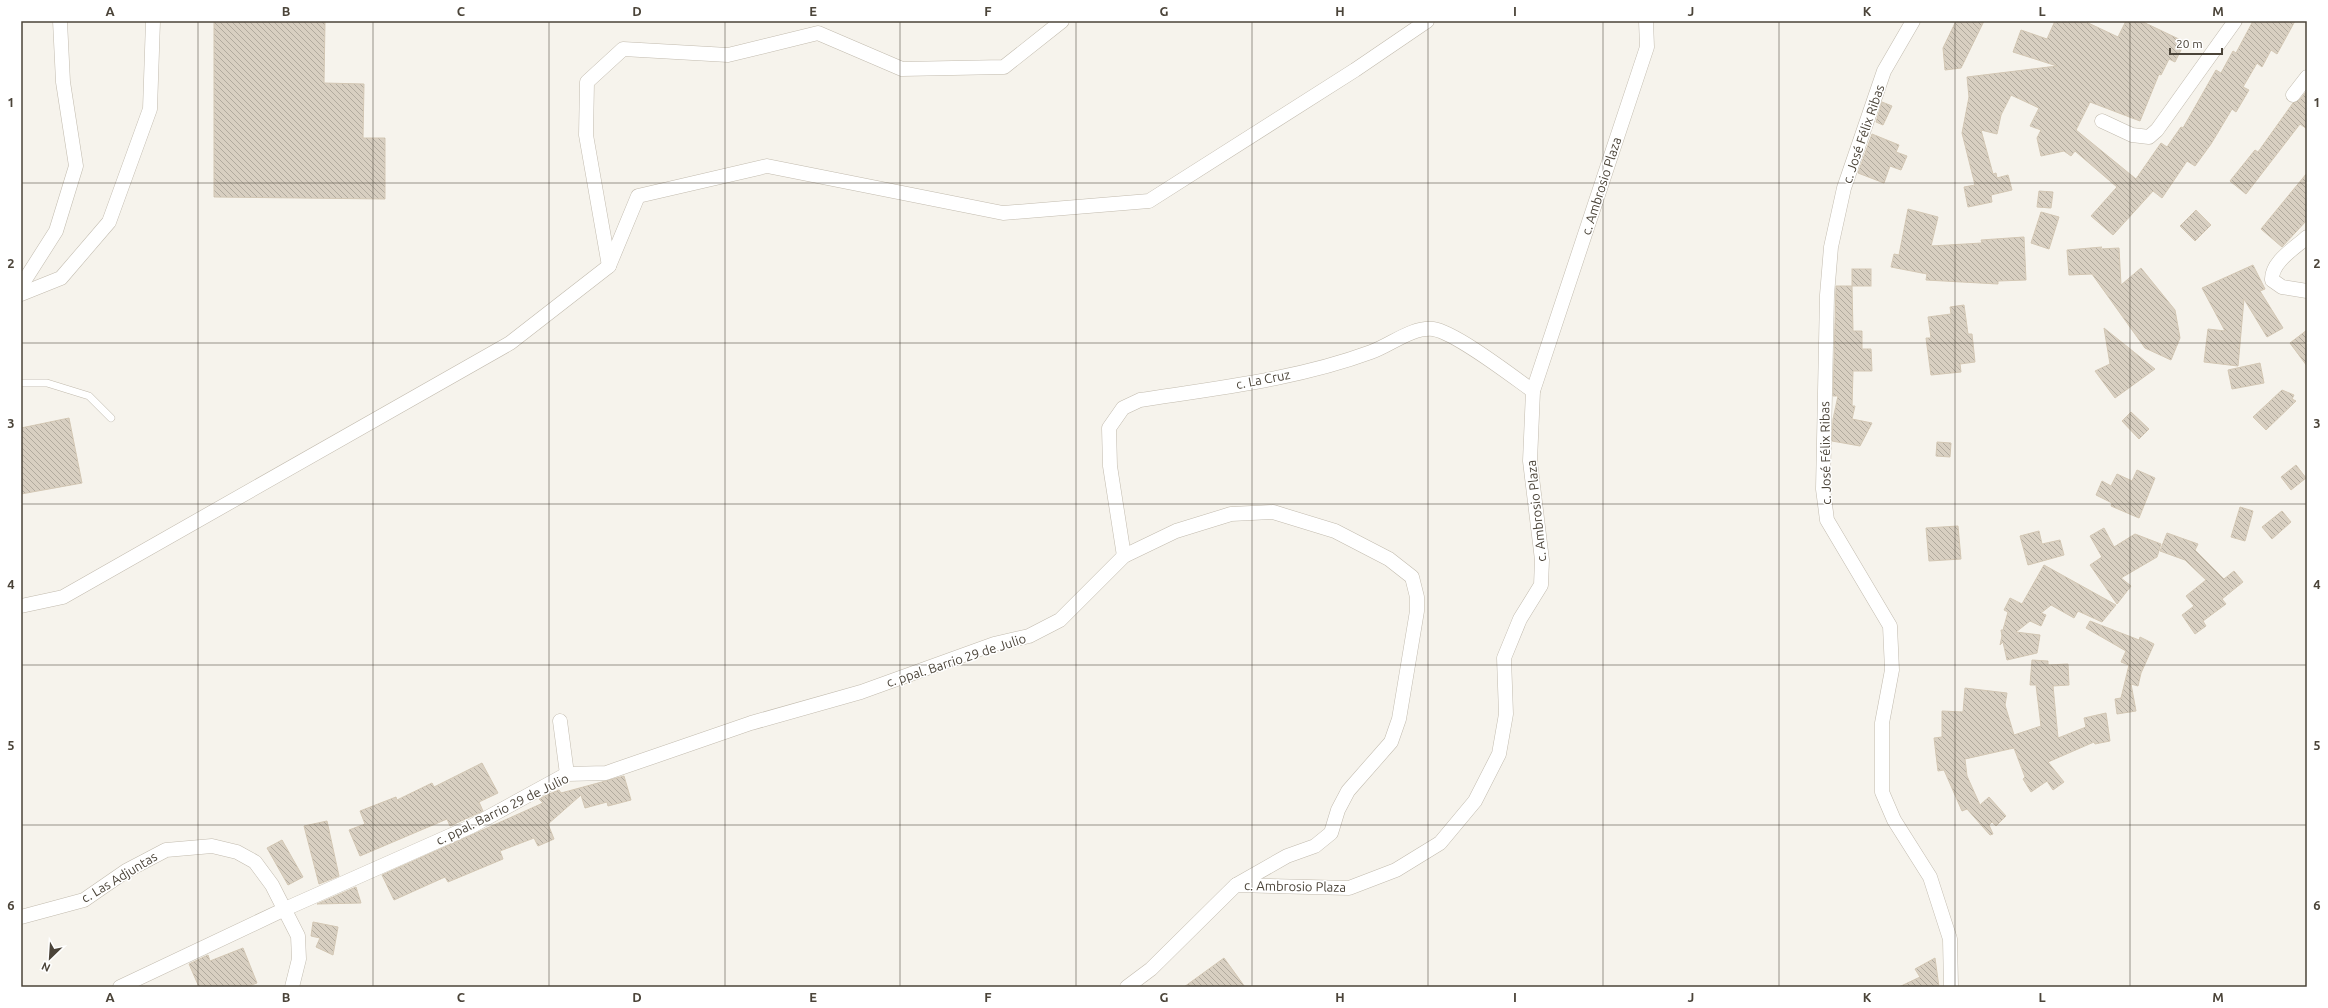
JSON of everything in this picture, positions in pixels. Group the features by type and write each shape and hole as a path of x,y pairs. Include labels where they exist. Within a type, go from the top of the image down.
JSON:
{"street":[{"path":"21,286 56,230 76,166 63,82 60,21"},
{"path":"21,294 61,278 109,222 150,109 153,21"},
{"path":"609,266 586,135 587,82 623,49 728,55 818,33 902,69 1004,67 1062,21"},
{"path":"21,606 63,597 510,343 609,266 638,196 766,166 1003,213 1149,201 1348,74 1426,21"},
{"name":"c. Ambrosio Plaza","path":"1127,987 1151,968 1236,885 1349,888 1396,870 1440,843 1475,801 1499,754 1506,714 1504,658 1520,619 1541,585 1542,560 1530,461 1533,390 1647,47 1646,21"},
{"name":"c. José Félix Ribas","path":"1913,21 1884,71 1844,188 1831,247 1827,295 1823,490 1827,520 1890,626 1892,670 1882,723 1882,792 1894,820 1930,877 1950,939 1950,987"},
{"path":"2102,120 2132,136 2149,137 2157,130 2235,21"},
{"path":"2294,95 2307,77"},
{"path":"2307,237 2275,266 2271,273 2272,280 2276,284 2307,291"},
{"name":"c. La Cruz","path":"1124,556 1110,466 1109,428 1123,408 1140,400 1263,380 1340,364 1380,348 1417,330 1433,329 1450,336 1478,352 1533,390"},
{"name":"c. ppal. Barrio 29 de Julio","path":"120,987 285,909 472,826 567,774 606,773 751,723 861,692 994,644 1029,636 1060,620 1124,556 1176,531 1230,514 1273,512 1335,531 1390,559 1412,577 1417,597 1417,611 1399,719 1391,742 1348,791 1338,810 1330,833 1315,846 1287,856 1236,885"},
{"path":"560,721 567,774"},
{"name":"c. Las Adjuntas","path":"21,917 84,900 126,871 166,850 212,846 237,852 255,862 272,885 298,936 299,959 292,987"}],"lane":[{"path":"21,383 47,383 89,396 111,418"}],"building":[{"path":"214,21 325,21 324,83 364,84 363,138 385,138 385,199 214,197"},
{"path":"1956,21 1984,21 1961,68 1945,70 1943,48"},
{"path":"2055,21 2084,21 2118,37 2126,21 2141,21 2185,42 2175,62 2169,59 2161,75 2159,74 2140,121 2090,102 2076,130 2136,179 2161,143 2167,147 2181,127 2183,128 2216,70 2221,73 2233,51 2236,53 2253,21 2295,21 2277,54 2271,50 2262,67 2257,63 2243,87 2249,90 2236,112 2232,109 2211,144 2195,166 2187,161 2162,198 2153,191 2113,235 2091,216 2117,187 2075,151 2071,156 2064,151 2041,156 2037,138 2041,130 2030,126 2039,108 2011,95 2001,115 1997,134 1981,130 1993,174 1996,173 1997,178 2008,175 2012,190 1991,195 1992,202 1968,207 1964,187 1975,185 1962,133 1969,97 1967,77 2057,66 2013,52 2021,30 2047,39"},
{"path":"2307,91 2307,129 2300,124 2246,194 2230,181 2255,150 2258,152 2293,103 2299,100"},
{"path":"1882,102 1892,106 1883,125 1876,122"},
{"path":"1872,134 1899,145 1896,152 1907,156 1901,170 1890,166 1884,183 1858,173"},
{"path":"2307,173 2307,220 2282,247 2261,229"},
{"path":"2039,191 2053,192 2051,208 2037,207"},
{"path":"1908,209 1938,217 1931,246 1982,243 1981,240 2024,237 2026,280 1998,281 1998,284 1926,280 1927,274 1891,267 1894,254 1899,255"},
{"path":"2196,210 2211,225 2195,241 2180,226"},
{"path":"2041,212 2059,217 2049,249 2031,243"},
{"path":"2102,247 2100,249 2119,248 2121,285 2141,268 2175,310 2180,338 2171,360 2145,348 2092,274 2069,275 2067,250"},
{"path":"2253,265 2265,289 2260,291 2283,328 2267,337 2244,299 2238,366 2204,362 2208,329 2225,331 2202,288"},
{"path":"1852,269 1871,269 1871,286 1852,286"},
{"path":"1836,286 1852,286 1853,331 1862,331 1862,349 1871,349 1872,371 1853,371 1852,406 1855,406 1852,419 1872,423 1860,446 1832,441 1833,419 1838,396 1833,396"},
{"path":"1964,305 1968,334 1972,334 1975,362 1960,364 1961,372 1931,375 1926,338 1931,338 1928,317 1951,314 1950,307"},
{"path":"2104,328 2155,369 2115,398 2095,371 2110,364"},
{"path":"2307,330 2307,366 2290,343"},
{"path":"2260,363 2264,383 2232,389 2228,370"},
{"path":"2282,390 2294,395 2292,399 2296,401 2266,430 2253,417"},
{"path":"2131,412 2149,429 2139,439 2122,421"},
{"path":"69,418 82,483 21,494 21,428"},
{"path":"1937,442 1951,443 1950,457 1936,456"},
{"path":"2296,465 2306,478 2291,490 2281,477"},
{"path":"2137,470 2155,478 2139,518 2111,506 2112,503 2096,495 2102,481 2111,486 2117,474 2132,481"},
{"path":"2240,507 2253,511 2245,541 2231,537"},
{"path":"2282,511 2291,522 2272,539 2262,527"},
{"path":"1958,526 1961,559 1929,561 1926,528"},
{"path":"2104,528 2114,547 2135,534 2161,544 2157,557 2121,578 2131,586 2117,604 2090,565 2102,557 2090,536"},
{"path":"2039,531 2042,544 2060,540 2064,555 2028,565 2020,536"},
{"path":"2167,533 2198,544 2195,550 2224,579 2234,571 2243,582 2222,599 2226,604 2203,621 2206,626 2195,634 2182,615 2194,606 2186,596 2206,580 2185,560 2160,551"},
{"path":"2044,565 2116,605 2102,622 2078,611 2074,618 2051,605 2041,613 2046,615 2041,626 2030,621 2016,632 2040,635 2037,653 2007,660 2003,642 2000,645 2002,636 2001,630 2003,630 2008,612 2004,610 2010,598 2022,604"},
{"path":"2090,621 2139,640 2140,637 2154,644 2141,673 2138,686 2131,684 2136,711 2117,714 2115,699 2121,698 2129,665 2121,662 2126,651 2086,628"},
{"path":"2032,660 2048,661 2048,665 2068,664 2069,685 2053,686 2058,738 2086,727 2084,718 2106,713 2110,741 2095,744 2094,742 2048,762 2064,782 2053,790 2047,781 2031,792 2023,779 2025,777 2014,748 1965,759 1967,776 1980,805 1989,797 2006,816 1996,826 1992,822 1989,825 1993,834 1990,835 1967,809 1962,811 1944,770 1938,771 1934,738 1942,737 1942,711 1963,712 1965,688 2007,693 2005,705 2014,735 2041,726 2036,685 2030,685"},
{"path":"482,763 498,793 479,802 483,811 450,826 447,819 360,856 349,830 365,824 360,811 396,797 397,800 432,783 434,787"},
{"path":"624,776 631,800 608,806 607,802 585,808 581,795 548,824 554,839 538,846 534,838 500,851 503,859 448,882 445,877 394,900 382,875 543,803 539,799 549,794 559,790 561,793"},
{"path":"327,821 339,876 319,884 304,826"},
{"path":"282,840 303,877 288,885 267,848"},
{"path":"356,887 361,903 317,904"},
{"path":"313,922 338,927 333,955 316,947 320,938 311,936"},
{"path":"243,948 257,983 246,987 199,987 189,964 208,955 210,961"},
{"path":"1224,958 1245,987 1184,987"},
{"path":"1935,958 1939,987 1899,987 1920,977 1915,969"}]}
